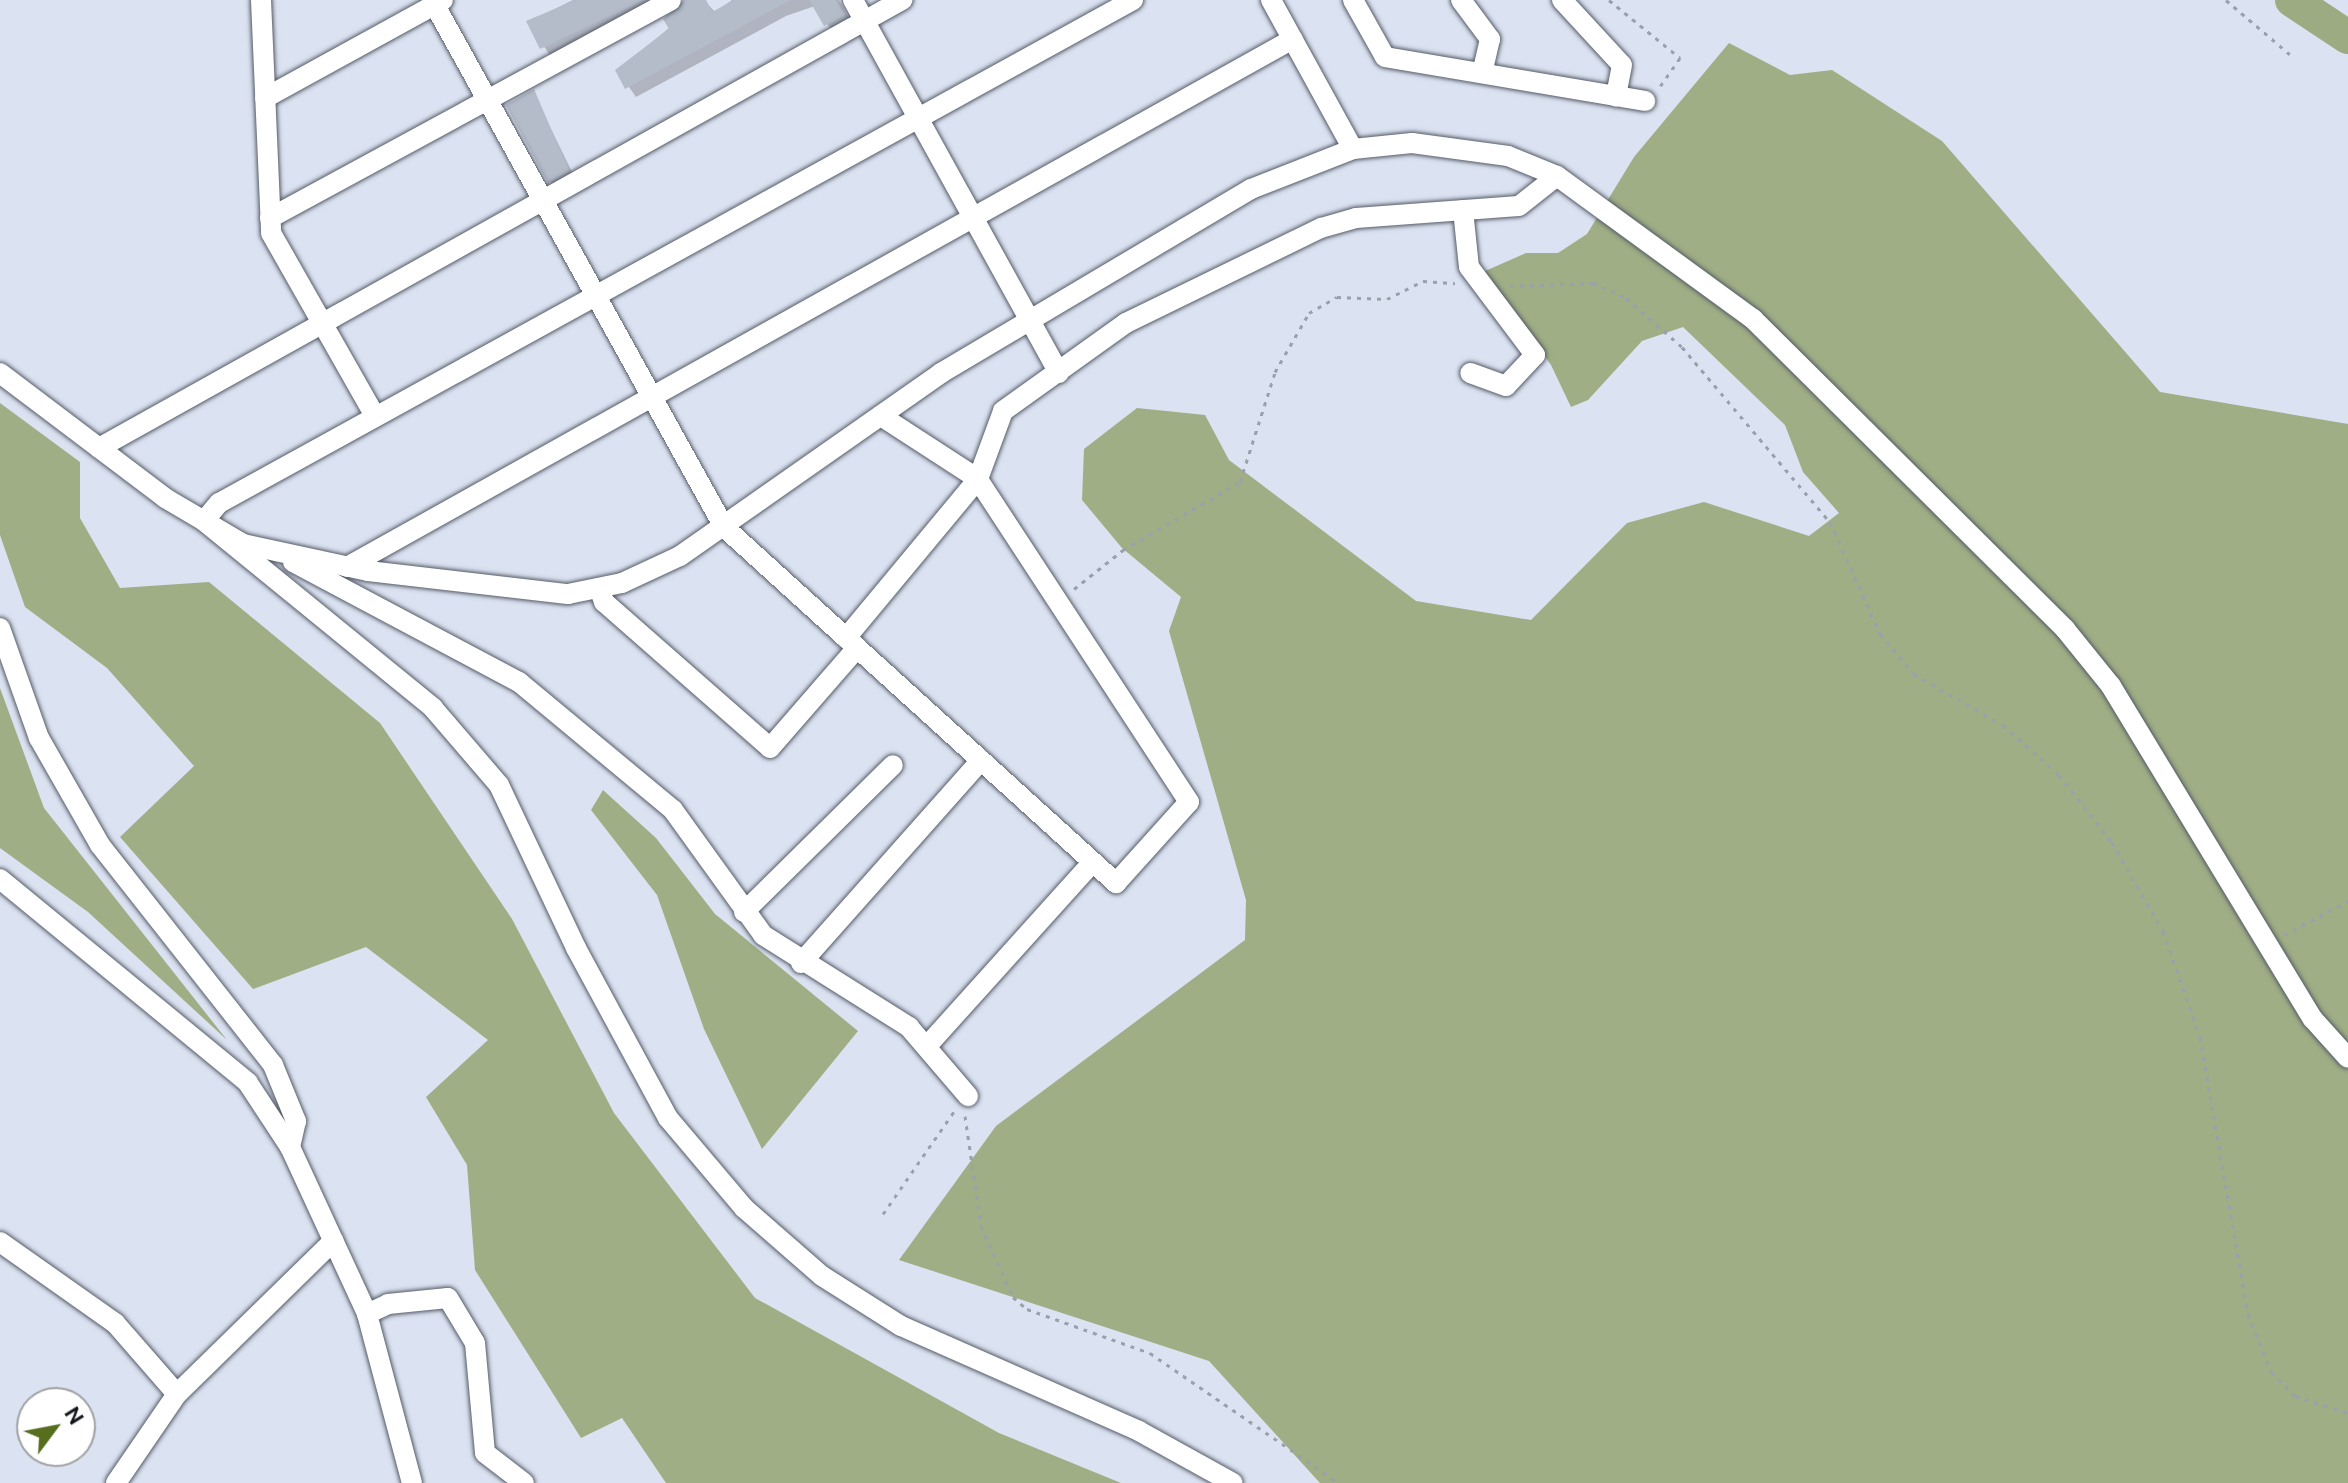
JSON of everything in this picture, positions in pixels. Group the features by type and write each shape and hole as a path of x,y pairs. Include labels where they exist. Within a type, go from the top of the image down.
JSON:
{"street":[{"path":"261,0 271,233 318,322 375,416"},
{"path":"270,218 671,0"},
{"path":"853,0 1059,373"},
{"path":"99,448 318,322 902,0"},
{"path":"204,521 219,503 1133,0"},
{"path":"1271,0 1353,149"},
{"path":"1353,0 1385,57 1645,101"},
{"path":"1461,0 1490,39 1482,73"},
{"path":"1562,0 1622,65 1616,96"},
{"path":"265,98 437,2 488,101 724,527 1116,883 1189,802 978,479 881,416"},
{"path":"347,567 649,393 1293,39"},
{"path":"279,554 523,593 599,588 680,556 881,416 1031,320 1251,189 1353,149 1412,143 1508,156 1557,176 1753,319 2065,629 2111,686 2313,1019 2348,1058"},
{"path":"599,588 604,602 770,748 978,479 1003,411 1126,323 1321,228 1519,206 1557,176"},
{"path":"1463,210 1469,267 1535,355 1506,386 1470,373"},
{"path":"0,373 99,448 204,521 433,708 499,785 576,948 668,1118 744,1208 822,1276 901,1326 1139,1431 1233,1483"},
{"path":"204,521 279,554 519,682 673,810 744,912 801,963 928,1045 963,1101"},
{"path":"0,628 39,738 100,845 273,1065 296,1121 290,1147"},
{"path":"801,963 981,760"},
{"path":"744,912 893,765"},
{"path":"928,1045 1093,862"},
{"path":"0,879 248,1083 290,1147 367,1314 412,1483"},
{"path":"116,1483 177,1394 333,1241"},
{"path":"0,1242 115,1323 177,1394"},
{"path":"367,1314 388,1304 448,1298 475,1343 485,1453 524,1483"}],"path":[{"path":"1609,0 1680,58 1681,66 1645,101"},
{"path":"2226,0 2293,57"},
{"path":"1059,602 1123,550 1240,482 1275,372 1309,313 1337,297 1387,299 1423,281 1593,283 1659,327 1830,522 1880,634 1914,674 2003,725 2086,807 2163,931 2200,1037 2248,1314 2271,1372 2295,1396 2348,1413"},
{"path":"2267,944 2348,901"},
{"path":"883,1214 963,1101"},
{"path":"963,1101 971,1130 981,1226 1013,1297 1027,1309 1170,1365 1339,1483"}],"green space":[{"path":"1729,43 1790,75 1832,70 1942,141 2160,392 2348,424 2348,1483 1320,1483 1209,1361 899,1260 996,1126 1245,940 1246,900 1169,631 1181,597 1122,548 1082,500 1084,449 1137,408 1205,415 1229,460 1416,601 1531,620 1627,523 1704,502 1809,536 1839,513 1803,472 1785,425 1683,327 1642,341 1588,400 1571,407 1551,365 1483,272 1526,253 1558,253 1587,234 1634,157"},
{"path":"0,403 80,462 80,518 120,588 209,582 380,723 512,919 614,1113 755,1298 999,1433 1121,1483 666,1483 622,1418 581,1438 475,1270 467,1165 426,1097 488,1040 366,947 253,989 120,837 194,766 107,668 25,607 0,535"},
{"path":"0,688 44,808 227,1040 88,912 0,848"},
{"path":"603,790 656,838 715,914 858,1031 762,1149 704,1029 657,895 591,810"}],"building":[{"path":"576,0 644,0 540,49 526,21"},
{"path":"684,0 706,0 712,12 734,0 791,0 625,89 615,70 669,29 663,19"},
{"path":"809,0 836,0 845,15 824,26"},
{"path":"534,89 569,171 548,183 506,105"}],"waterway":[{"path":"2292,0 2348,37"}]}
